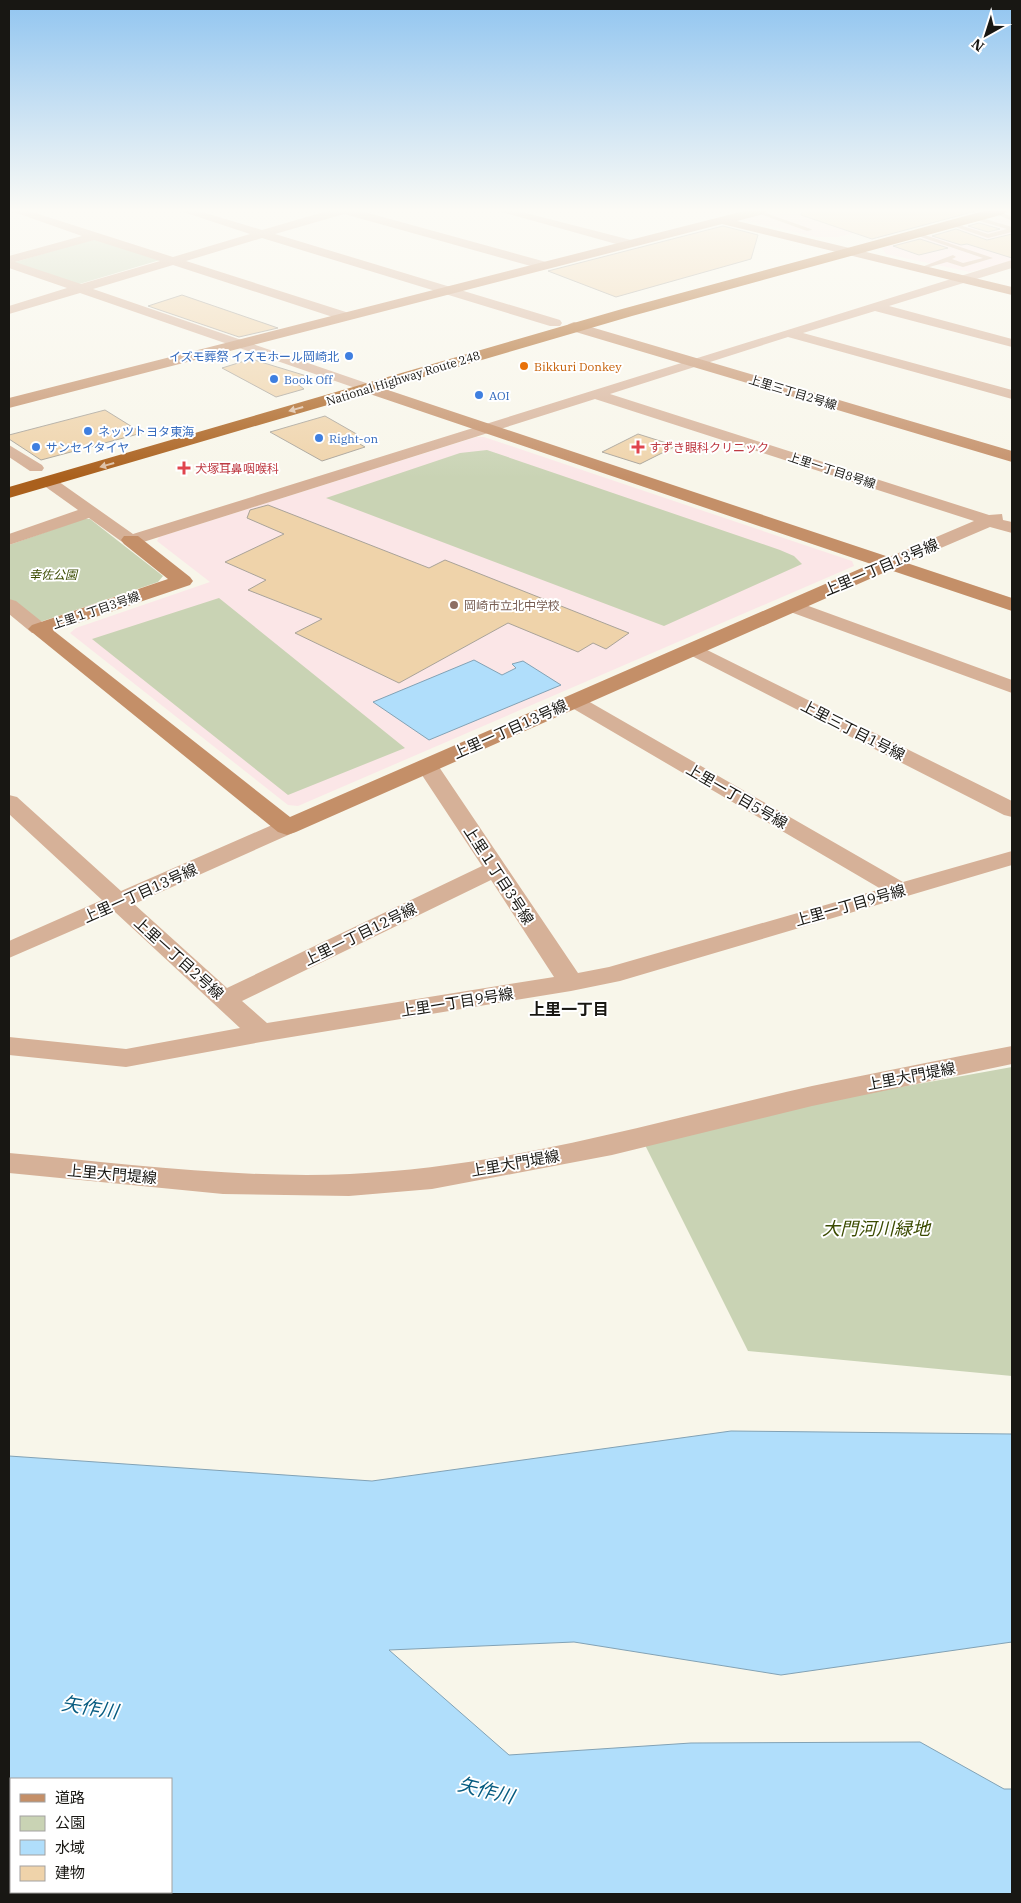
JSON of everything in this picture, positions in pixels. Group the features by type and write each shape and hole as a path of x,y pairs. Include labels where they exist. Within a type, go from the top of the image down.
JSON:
{"highway":[{"name":"National Highway Route 248","path":"111,448 636,300"},
{"name":"National Highway Route 248","path":"9,493 670,300"},
{"path":"18,474 55,463"}],"street":[{"path":"9,310 43,300"},
{"path":"110,300 484,429 1012,605"},
{"path":"293,300 344,316"},
{"path":"9,403 407,300"},
{"path":"478,300 555,323"},
{"path":"131,540 892,300"},
{"path":"873,306 1012,343"},
{"name":"上里三丁目2号線","path":"574,327 1012,457"},
{"path":"788,333 1012,395"},
{"name":"上里一丁目8号線","path":"596,394 1012,528"},
{"path":"9,450 36,468"},
{"name":"上里１丁目3号線","path":"39,629 182,581 93,511 49,482"},
{"name":"上里一丁目13号線","path":"9,950 1012,510"},
{"path":"9,540 93,511"},
{"path":"9,606 39,629"},
{"path":"792,606 1012,687"},
{"name":"上里１丁目3号線","path":"39,629 287,827"},
{"name":"上里三丁目1号線","path":"693,649 1012,810"},
{"name":"上里一丁目5号線","path":"574,701 900,890"},
{"name":"上里１丁目3号線","path":"427,766 571,983"},
{"name":"上里一丁目2号線","path":"9,802 261,1033"},
{"name":"上里一丁目9号線","path":"9,1046 126,1058 261,1033 571,983 620,972 1012,858"},
{"name":"上里一丁目12号線","path":"225,1000 496,869"},
{"name":"上里大門堤線","path":"9,1163 223,1183 349,1185 432,1178 612,1145 812,1096 1012,1055"}],"shaded area":[{"name":"岡崎市立北中学校","path":"476,437 484,437 852,561 854,566 298,806 288,805 70,633 76,628 210,582 157,541 159,537"}],"green space":[{"path":"487,450 780,550 794,556 802,564 664,626 326,498 460,453"},
{"name":"幸佐公園","path":"83,519 90,519 163,576 158,582 43,621 34,621 9,601 9,545"},
{"path":"219,598 405,748 288,795 92,639"},
{"name":"大門河川緑地","path":"1012,1067 1012,1376 748,1351 644,1143 835,1099"}],"water":[{"path":"474,660 502,675 516,668 512,664 523,661 561,685 429,740 373,702"},
{"name":"矢作川","path":"731,1431 1012,1434 1012,1642 781,1675 574,1642 389,1650 509,1755 691,1743 920,1742 1004,1789 1012,1789 1012,1894 9,1894 9,1456 372,1481"}],"building":[{"path":"167,300 196,300 278,328 239,337 148,306"},
{"name":"Book Off","path":"251,359 310,377 295,382 304,389 276,397 222,368"},
{"name":"ネッツトヨタ東海","path":"105,410 142,433 41,460 9,439 9,435"},
{"name":"Right-on","path":"325,416 360,436 353,440 365,447 322,461 270,432"},
{"path":"638,434 676,446 640,464 602,452"},
{"path":"268,505 429,568 445,560 629,633 606,649 593,643 578,652 508,623 399,683 295,633 322,619 248,590 266,580 225,562 284,534 247,518 250,510"}],"place":[{"name":"イズモ葬祭 イズモホール岡崎北","path":"349,356"},
{"name":"Bikkuri Donkey","path":"524,366"},
{"name":"Book Off","path":"274,379"},
{"name":"AOI","path":"479,395"},
{"name":"ネッツトヨタ東海","path":"88,431"},
{"name":"Right-on","path":"319,438"},
{"name":"サンセイタイヤ","path":"36,447"},
{"name":"すずき眼科クリニック","path":"638,447"},
{"name":"犬塚耳鼻咽喉科","path":"184,468"},
{"name":"岡崎市立北中学校","path":"454,605"}],"district":[{"name":"上里一丁目","path":"569,1009"}]}
